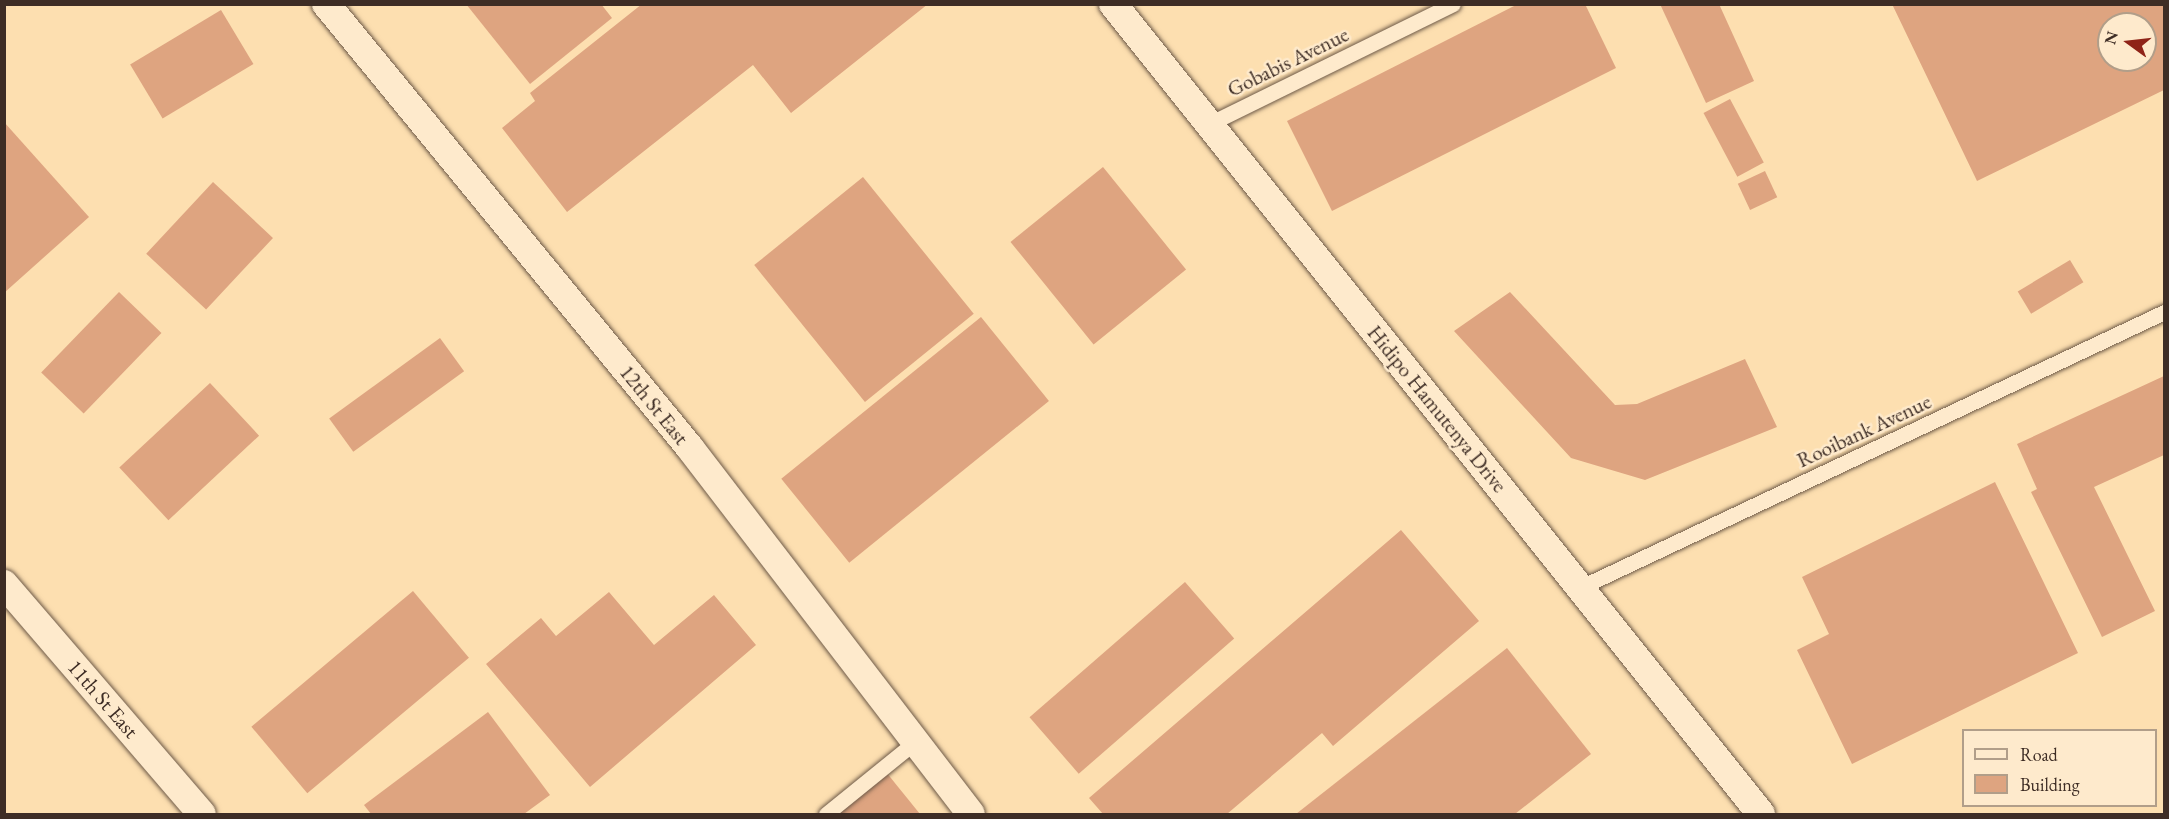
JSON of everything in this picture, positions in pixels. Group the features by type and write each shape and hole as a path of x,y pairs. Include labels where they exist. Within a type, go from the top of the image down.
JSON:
{"street":[{"name":"12th St East","path":"326,4 690,448 971,814"},
{"name":"Hidipo Hamutenya Drive","path":"1113,4 1207,125 1581,587 1761,814"},
{"name":"11th St East","path":"4,584 202,814"}],"lane":[{"name":"Gobabis Avenue","path":"1207,125 1453,4"},
{"name":"Rooibank Avenue","path":"1581,587 2164,312"},
{"path":"826,814 915,742"}],"building":[{"path":"466,4 601,4 612,18 530,84"},
{"path":"642,4 928,4 791,113 753,65 567,212 502,128 535,101 530,93"},
{"path":"1518,4 1585,4 1616,68 1332,211 1287,121"},
{"path":"1660,4 1719,4 1754,81 1706,103"},
{"path":"1892,4 2164,4 2164,90 1977,181"},
{"path":"221,10 253,64 163,119 130,65"},
{"path":"1730,99 1764,163 1737,177 1704,113"},
{"path":"4,122 89,217 4,293"},
{"path":"1103,167 1186,270 1094,344 1011,242"},
{"path":"1765,171 1777,197 1750,210 1738,184"},
{"path":"863,177 974,314 865,402 754,265"},
{"path":"213,182 273,238 206,310 146,254"},
{"path":"2070,260 2083,282 2031,314 2018,291"},
{"path":"119,292 161,333 84,414 41,373"},
{"path":"1510,292 1615,405 1637,404 1745,359 1777,427 1645,480 1571,458 1454,331"},
{"path":"981,317 1049,401 849,563 781,479"},
{"path":"440,338 464,371 353,452 329,419"},
{"path":"2164,376 2164,455 2094,487 2155,611 2102,637 2031,492 2037,489 2017,444"},
{"path":"210,383 259,436 168,520 119,468"},
{"path":"1995,482 2078,653 1852,764 1797,650 1829,634 1802,577"},
{"path":"1401,530 1479,621 1333,746 1322,733 1227,814 1103,814 1089,798"},
{"path":"1185,582 1234,639 1079,774 1030,717"},
{"path":"413,591 469,658 307,793 251,727"},
{"path":"609,592 654,645 714,595 756,645 590,787 486,664 541,618 556,636"},
{"path":"1507,648 1591,754 1515,814 1296,814"},
{"path":"488,712 550,795 524,814 371,814 364,805"},
{"path":"886,772 920,814 834,814"}]}
